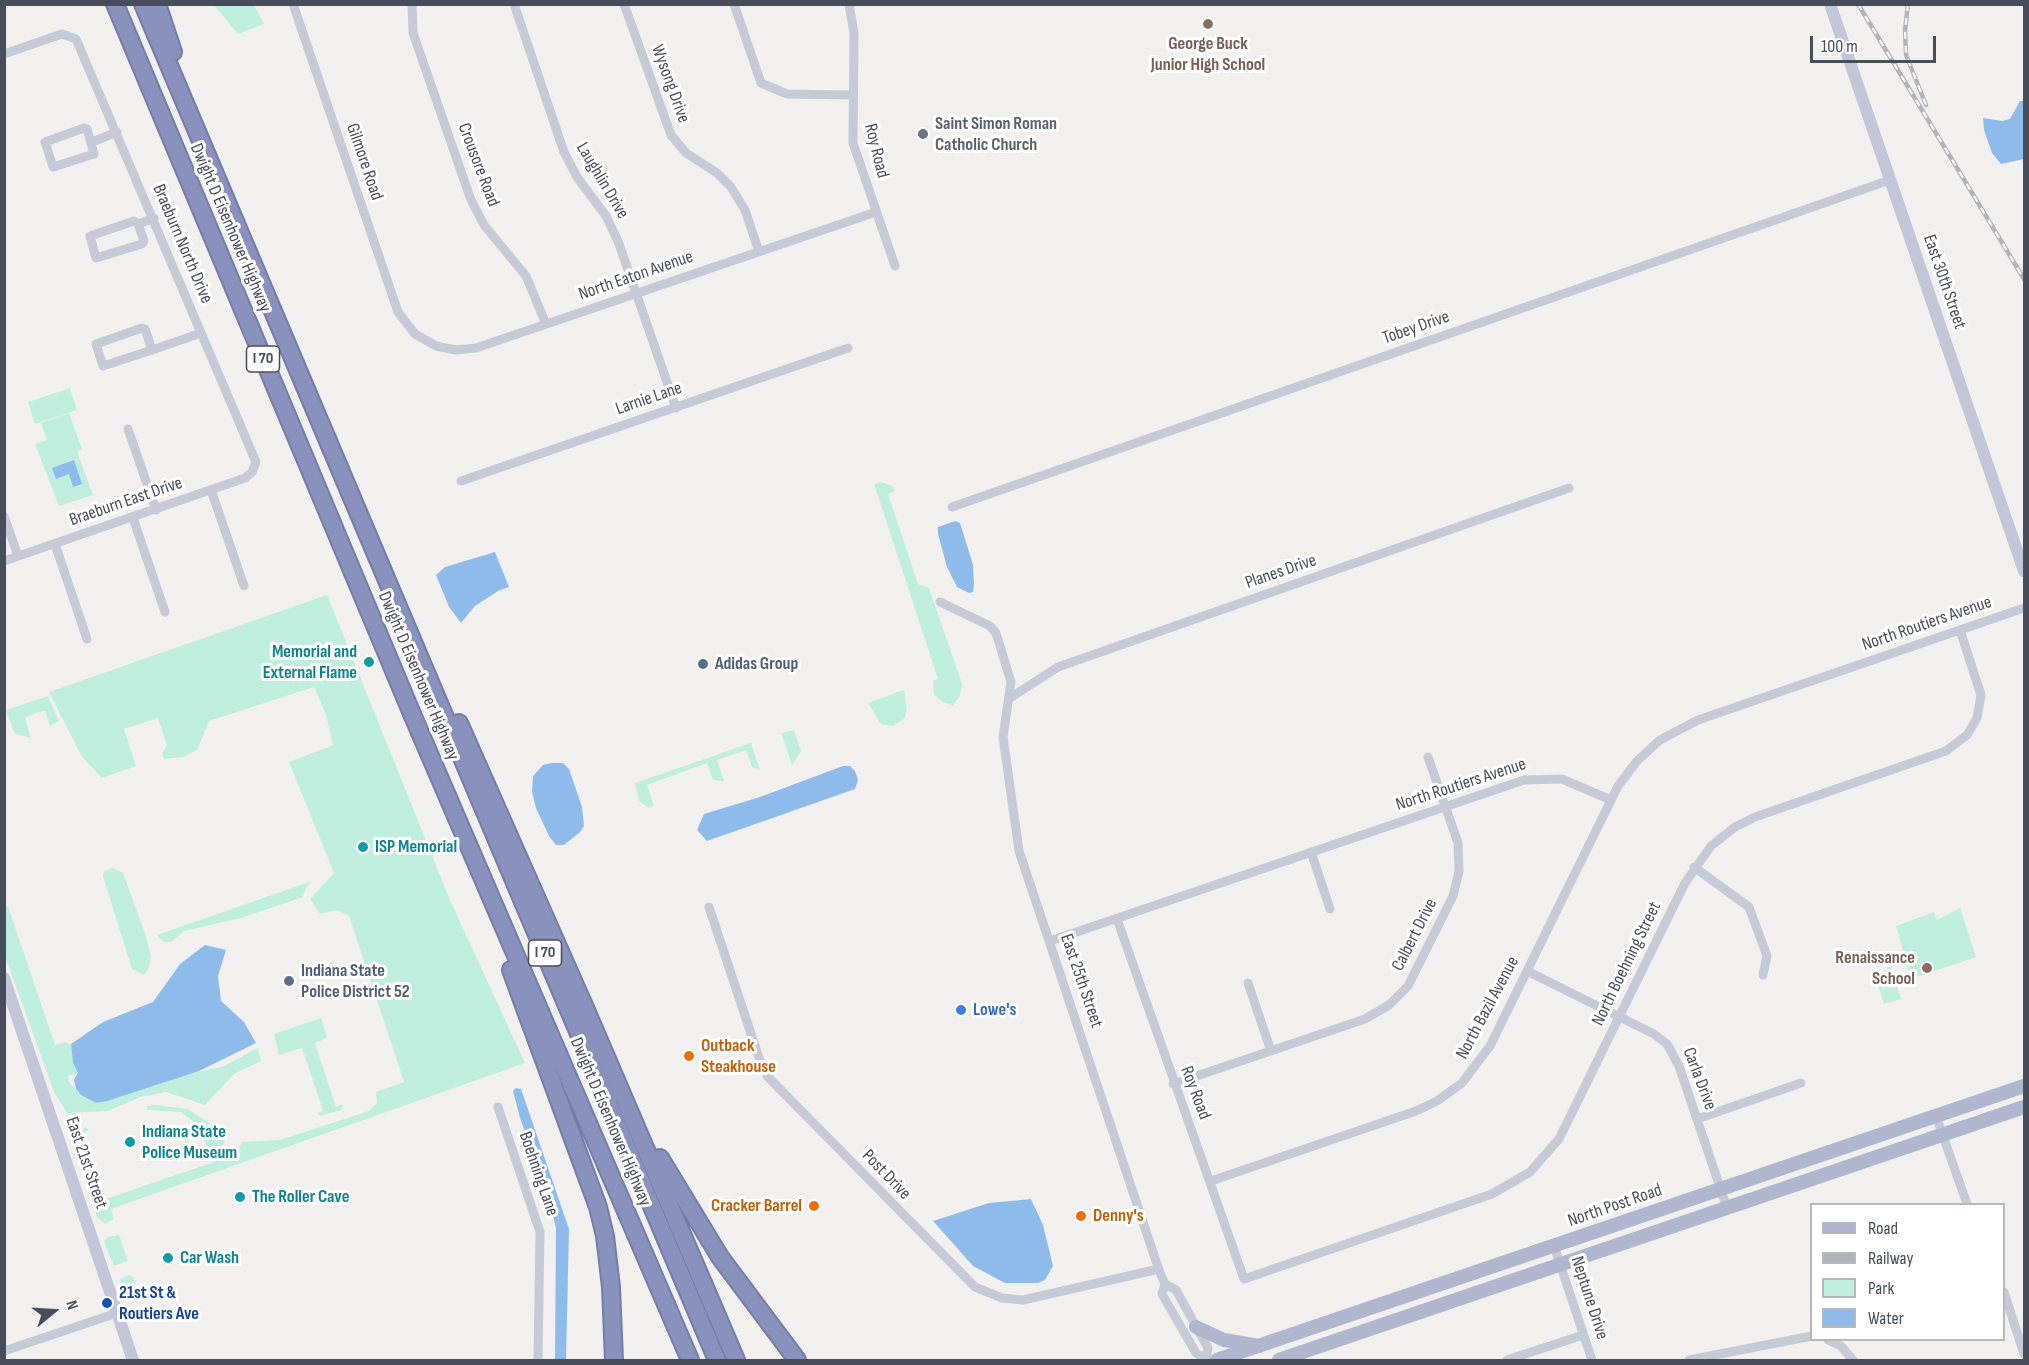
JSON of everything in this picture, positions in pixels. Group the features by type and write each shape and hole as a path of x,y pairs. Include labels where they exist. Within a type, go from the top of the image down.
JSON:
{"highway":[{"name":"Dwight D Eisenhower Highway","path":"115,4 412,714 690,1360"},
{"name":"Dwight D Eisenhower Highway","path":"143,4 717,1360"},
{"path":"157,4 208,158"},
{"path":"372,547 477,762 736,1360"},
{"path":"412,714 455,834 501,944 591,1181 605,1236 613,1313 614,1360"},
{"path":"586,1010 657,1154 696,1220 744,1291 797,1360"}],"main road":[{"name":"East 30th Street","path":"1830,4 2025,571"},
{"name":"East 21st Street","path":"4,978 133,1360"},
{"name":"North Post Road","path":"1210,1360 1259,1346 2025,1086"},
{"path":"1279,1360 2025,1107"},
{"path":"1196,1327 1224,1340 1259,1346"}],"street":[{"name":"Gilmore Road","path":"293,4 398,312 410,328"},
{"name":"Crousore Road","path":"412,4 413,33 471,200 484,225 526,276 546,324"},
{"name":"Laughlin Drive","path":"514,4 564,152 577,177 606,216 618,241 676,408"},
{"name":"Wysong Drive","path":"624,4 671,135 686,153 717,173 731,187 745,210 759,252"},
{"path":"734,4 761,83 787,94 852,95"},
{"name":"Roy Road","path":"849,4 854,33 853,143 895,266"},
{"name":"Braeburn North Drive","path":"4,54 61,35 70,35 76,39 255,458 254,469"},
{"path":"84,128 92,142 93,155 54,168 44,144 84,128"},
{"path":"92,142 117,132"},
{"name":"Tobey Drive","path":"952,507 1890,180"},
{"name":"North Eaton Avenue","path":"410,328 432,345 460,350 476,348 876,212"},
{"path":"138,224 154,218"},
{"path":"143,240 138,224 134,221 90,236 95,257 99,259 142,244 143,240 161,234"},
{"path":"152,350 145,329 142,328 98,343 95,347 104,367 201,333"},
{"name":"Larnie Lane","path":"461,481 848,348"},
{"path":"128,429 156,510"},
{"name":"Braeburn East Drive","path":"4,561 211,490 248,476 254,469"},
{"name":"Planes Drive","path":"1010,698 1058,667 1569,488"},
{"path":"211,490 244,586"},
{"path":"4,516 18,556"},
{"path":"133,518 165,612"},
{"path":"55,544 87,639"},
{"name":"East 25th Street","path":"940,602 995,631 1011,682 1004,738 1018,844 1165,1284 1162,1294 1196,1353 1210,1360"},
{"name":"North Routiers Avenue","path":"1050,941 1516,782 1539,777 1569,781 1611,800 1636,760 1655,743 1680,728 2025,608"},
{"name":"North Boehning Street","path":"1244,1278 1492,1194 1517,1181 1542,1161 1561,1136 1694,867 1717,841 1748,820 1942,752 1962,740 1977,718 1981,695 1960,630"},
{"name":"Calbert Drive","path":"1173,1084 1369,1018 1395,1000 1407,986 1457,886 1458,843 1428,757"},
{"name":"North Bazil Avenue","path":"1210,1181 1416,1111 1444,1097 1462,1083 1480,1063 1611,800"},
{"path":"1311,852 1330,909"},
{"path":"1694,867 1738,897 1753,913 1767,956 1763,975"},
{"name":"Post Drive","path":"709,907 761,1064 768,1077 975,1287 1002,1298 1023,1300 1159,1269"},
{"name":"Roy Road","path":"1117,919 1173,1084 1244,1278"},
{"name":"Carla Drive","path":"1527,971 1654,1034 1666,1044 1679,1066 1727,1209"},
{"path":"1248,983 1271,1051"},
{"path":"1697,1119 1801,1083"},
{"name":"Boehning Lane","path":"498,1107 540,1232 538,1360"},
{"path":"1936,1116 1967,1203"},
{"name":"Neptune Drive","path":"1554,1246 1592,1360"},
{"name":"East 25th Street","path":"1165,1284 1176,1290 1208,1348 1210,1360"},
{"path":"2005,1295 2025,1354"},
{"path":"4,1351 117,1313"},
{"path":"1507,1360 1583,1335"},
{"path":"1689,1360 1725,1357 1810,1336"},
{"path":"1830,1341 1846,1351 1853,1360"}],"green space":[{"path":"214,5 254,5 264,24 238,34"},
{"path":"70,388 77,410 35,424 28,402"},
{"path":"69,413 82,449 77,451 93,495 59,506 35,444 47,440 41,423"},
{"path":"881,482 892,486 895,491 888,494 918,584 929,588 962,684 960,696 953,705 944,703 934,695 933,681 938,679 874,484"},
{"path":"327,595 450,900 525,1063 111,1209 114,1219 105,1224 97,1217 75,1145 77,1135 85,1127 89,1130 83,1133 106,1199 231,1156 243,1142 280,1140 369,1111 377,1103 376,1092 404,1082 349,916 337,910 320,914 310,899 334,873 289,762 333,745 326,715 314,687 209,721 197,750 184,757 164,759 162,753 167,746 158,718 124,729 136,766 102,778 82,757 49,692"},
{"path":"904,690 907,711 904,719 893,726 881,724 868,703"},
{"path":"48,696 59,721 50,726 45,711 35,713 25,718 31,738 15,734 6,710"},
{"path":"794,730 801,751 792,765 781,733"},
{"path":"751,743 760,770 752,767 746,750 717,760 724,781 713,780 707,763 647,785 654,806 649,808 639,801 635,783"},
{"path":"113,868 123,873 145,933 151,957 149,968 144,975 132,969 103,876 104,871"},
{"path":"312,881 303,897 241,918 184,931 171,942 164,942 157,935"},
{"path":"8,906 55,1045 66,1042 71,1044 73,1063 78,1073 68,1076 69,1082 81,1095 96,1103 192,1073 222,1067 258,1048 261,1061 234,1074 205,1105 166,1092 140,1097 108,1111 67,1113 54,1092 5,956 4,907"},
{"path":"1960,908 1976,957 1911,979 1896,926 1934,912 1937,920"},
{"path":"1891,966 1901,999 1884,1004 1875,977"},
{"path":"321,1018 327,1038 315,1043 336,1107 343,1104 341,1110 320,1116 317,1113 323,1111 302,1048 279,1055 274,1034"},
{"path":"147,1106 188,1109 221,1131 224,1144 213,1151 208,1148 197,1125 189,1118 181,1112 147,1110"},
{"path":"119,1235 128,1261 114,1266 104,1242 107,1237"},
{"path":"129,1275 133,1277 137,1289 147,1294 132,1300 124,1295 120,1279"}],"water":[{"path":"2020,101 2024,101 2024,159 2001,164 1992,153 1984,130 1983,118 2002,121 2010,119"},
{"path":"74,460 82,484 73,487 69,474 56,479 52,468"},
{"path":"955,521 960,523 973,565 973,592 969,593 957,587 947,567 938,534 938,527"},
{"path":"495,552 509,587 498,591 475,606 461,623 449,607 436,575 445,567"},
{"path":"563,763 569,769 582,807 584,826 564,845 556,845 549,836 536,808 532,792 533,776 543,765"},
{"path":"843,766 850,766 855,771 858,780 855,789 707,841 697,830 704,814 760,797"},
{"path":"205,945 226,950 218,976 221,1001 244,1022 256,1043 199,1071 107,1101 96,1103 81,1095 76,1089 74,1080 78,1073 73,1063 71,1044 103,1022 153,1002 180,964"},
{"path":"516,1088 521,1089 569,1229 566,1360 555,1360 556,1228 546,1189 520,1118 513,1091"},
{"path":"1031,1199 1043,1225 1053,1266 1045,1280 1038,1283 1005,1283 973,1266 933,1221 989,1203"}],"railway":[{"path":"1858,4 2024,279"},
{"path":"1908,4 1905,30 1906,55 1926,105"}],"place":[{"name":"George Buck Junior High School","path":"1208,24"},
{"name":"Saint Simon Roman Catholic Church","path":"923,134"},
{"name":"Memorial and External Flame","path":"369,662"},
{"name":"Adidas Group","path":"703,664"},
{"name":"ISP Memorial","path":"363,847"},
{"name":"Renaissance School","path":"1927,968"},
{"name":"Indiana State Police District 52","path":"289,981"},
{"name":"Lowe's","path":"961,1010"},
{"name":"Outback Steakhouse","path":"689,1056"},
{"name":"Indiana State Police Museum","path":"130,1142"},
{"name":"The Roller Cave","path":"240,1197"},
{"name":"Cracker Barrel","path":"814,1206"},
{"name":"Denny's","path":"1081,1216"},
{"name":"Car Wash","path":"168,1258"},
{"name":"21st St & Routiers Ave","path":"107,1303"}]}
